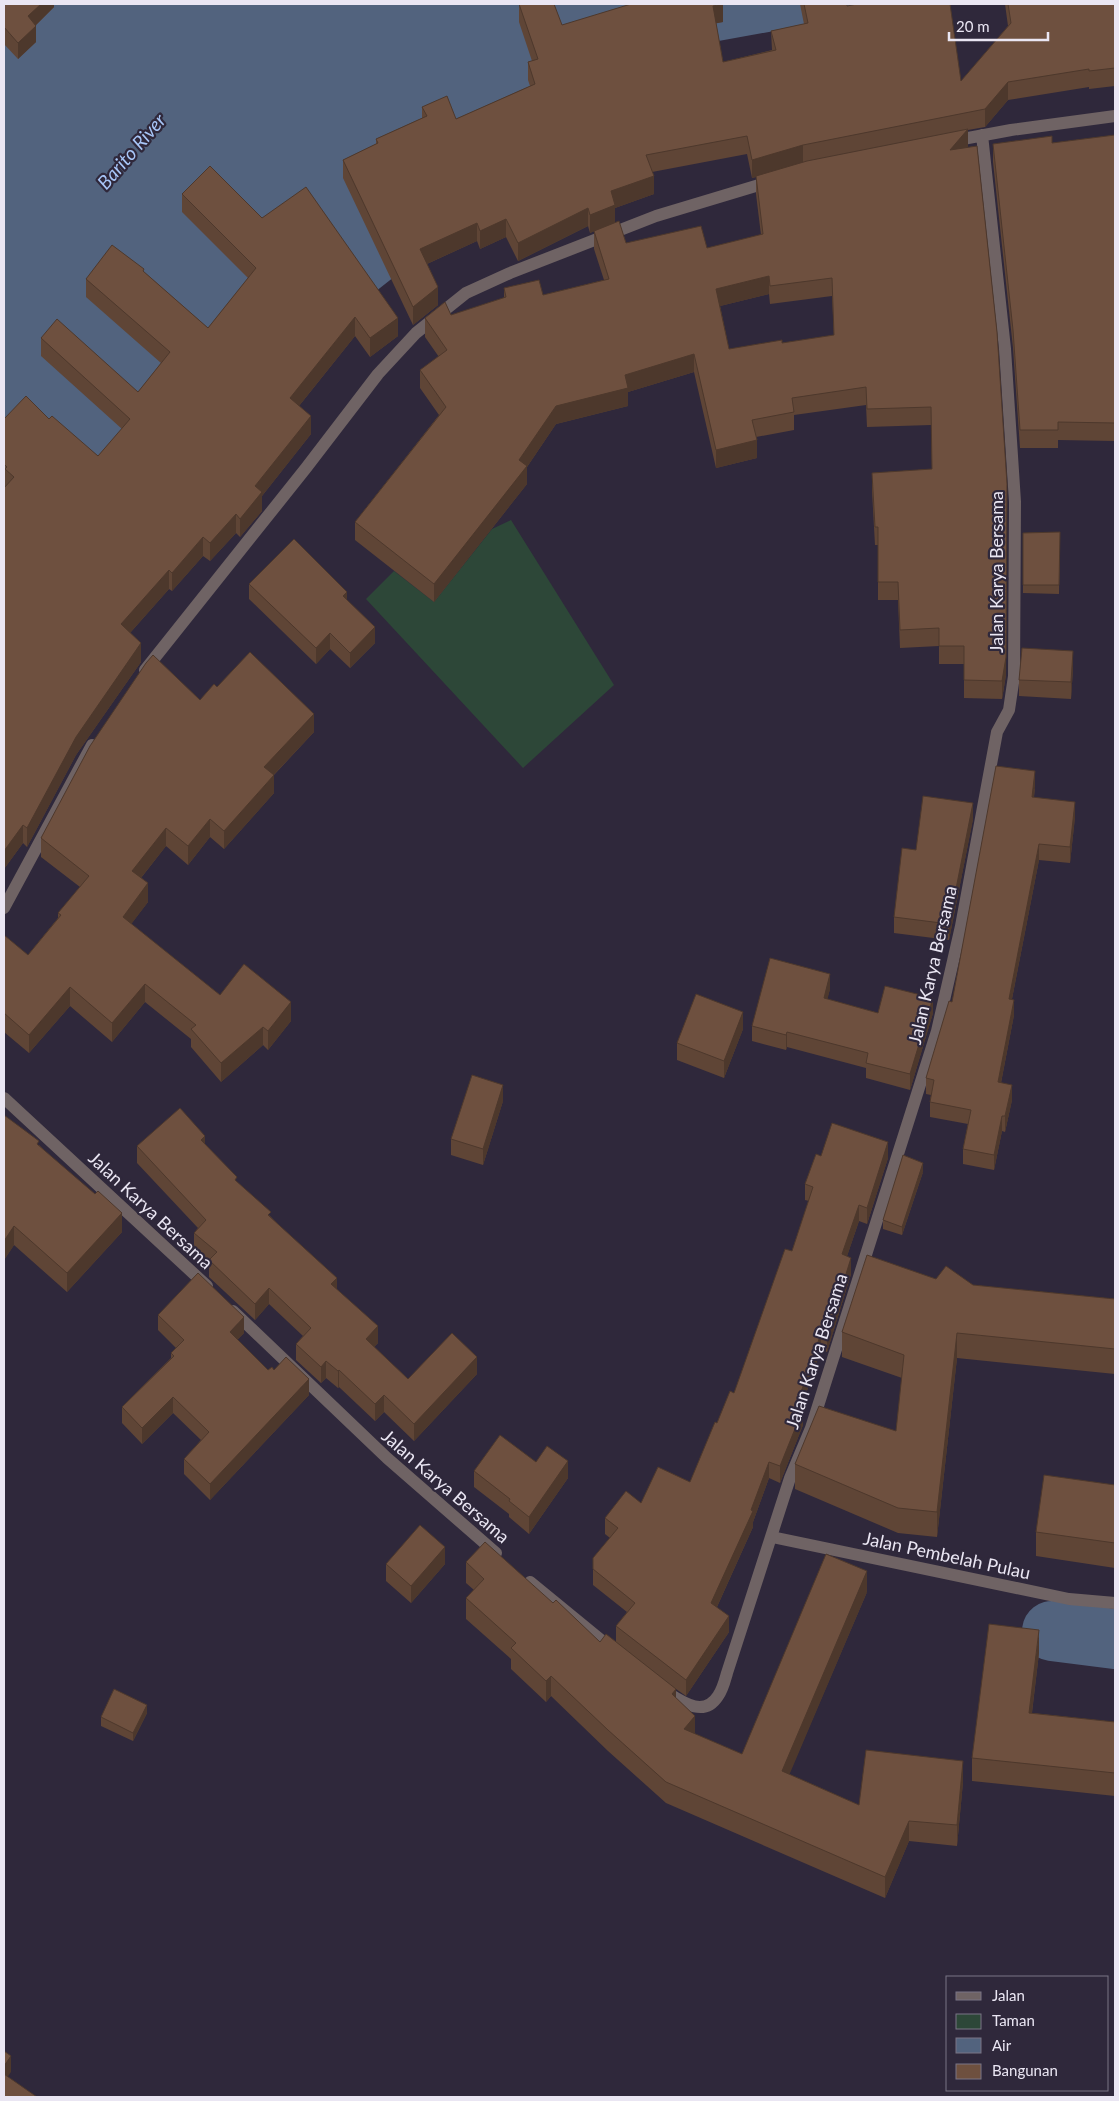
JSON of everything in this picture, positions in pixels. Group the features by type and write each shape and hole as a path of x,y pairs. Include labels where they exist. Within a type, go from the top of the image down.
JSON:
{"street":[{"path":"935,145 982,135 1115,116"},
{"name":"Jalan Karya Bersama","path":"654,1683 686,1706 693,1708 711,1704 718,1696 790,1478 811,1428 937,1031 961,926 998,732 1009,710 1014,676 1015,502 1005,349 982,135"},
{"path":"139,677 378,374 416,333 466,293 510,273 656,216 786,177"},
{"path":"4,908 82,760 99,734"},
{"name":"Jalan Karya Bersama","path":"4,1098 218,1297 387,1458 506,1561"},
{"name":"Jalan Pembelah Pulau","path":"772,1537 1069,1599 1115,1603"},
{"path":"521,1574 624,1659"}],"green space":[{"path":"511,520 614,685 523,768 366,599 394,571 434,602 492,529"}],"water":[{"name":"Barito River","path":"4,4 923,4 713,42 427,251 319,336 4,686"}],"building":[{"path":"4,4 41,4 28,16 36,26 18,43 4,27"},
{"path":"519,4 554,4 562,25 631,4 722,4 713,6 723,62 776,50 771,31 808,23 804,4 847,4 847,6 857,4 950,4 961,81 1011,23 1008,4 1115,4 1115,68 1089,71 1089,69 1008,82 985,109 803,145 752,160 747,136 646,155 654,176 611,191 615,205 590,215 588,208 518,243 506,219 480,231 477,223 420,249 438,287 413,307 343,160 378,143 376,139 427,116 422,107 447,96 456,119 535,84 528,62 538,59"},
{"path":"968,129 950,150 977,146 997,332 1007,484 1006,657 1002,681 964,680 964,646 939,646 939,628 900,630 898,582 878,582 878,527 875,527 872,473 932,469 931,407 867,409 866,387 792,398 794,412 752,420 757,440 716,450 694,354 625,375 628,388 556,406 519,460 527,466 434,584 355,522 446,407 420,370 447,350 425,318 445,302 451,315 506,297 504,288 539,280 543,295 609,279 594,231 619,221 626,243 701,226 707,248 763,234 756,176 807,161","holes":["769,276 770,286 832,278 834,335 782,343 782,340 729,349 716,289"]},
{"path":"1115,135 1115,423 1058,422 1058,430 1020,430 1013,330 993,144 1052,136 1052,143"},
{"path":"210,166 262,218 306,187 398,318 370,338 355,317 290,398 311,416 255,486 262,492 240,519 236,514 210,543 203,537 172,573 169,570 121,624 141,643 76,737 27,828 23,825 4,851 4,488 14,477 5,469 7,467 4,464 4,419 26,396 49,419 52,416 98,456 130,419 41,338 57,319 138,392 170,352 86,279 112,245 144,269 143,271 208,328 256,268 182,194"},
{"path":"1060,532 1059,585 1023,585 1023,533"},
{"path":"294,539 347,592 343,596 375,627 350,653 330,633 316,648 249,584"},
{"path":"1022,648 1073,651 1071,682 1019,680"},
{"path":"250,652 314,714 264,767 274,775 224,831 210,819 188,846 166,828 132,871 148,883 123,917 220,995 244,964 291,1002 268,1031 263,1027 221,1063 191,1029 196,1025 145,984 112,1023 70,987 29,1035 4,1013 4,935 28,955 61,915 58,913 89,876 41,838 90,746 153,655 200,700 214,684 217,687"},
{"path":"996,766 1035,771 1032,797 1075,802 1070,847 1039,844 1009,999 1014,1000 998,1082 1012,1085 1005,1116 1002,1116 994,1155 963,1149 971,1110 930,1102 934,1080 926,1078 949,1001 952,1002"},
{"path":"923,796 973,803 949,924 894,917 902,848 916,850"},
{"path":"770,958 830,974 824,998 878,1013 885,986 933,998 910,1074 866,1063 868,1053 787,1032 786,1035 752,1026"},
{"path":"696,994 743,1012 724,1061 677,1043"},
{"path":"472,1075 503,1085 483,1149 451,1139"},
{"path":"180,1108 205,1136 201,1140 237,1177 235,1180 271,1212 268,1215 337,1278 331,1284 378,1326 366,1339 408,1379 452,1333 477,1357 414,1424 384,1395 375,1404 339,1370 326,1361 321,1367 296,1344 311,1328 269,1288 255,1304 209,1260 217,1252 194,1233 206,1220 137,1146"},
{"path":"4,1115 39,1141 37,1144 95,1194 98,1191 122,1213 67,1273 14,1226 4,1241"},
{"path":"832,1123 888,1142 867,1208 859,1205 842,1254 851,1258 827,1335 821,1333 796,1407 803,1409 780,1466 769,1462 751,1510 753,1511 711,1603 729,1616 686,1680 616,1626 635,1603 593,1569 593,1558 618,1528 605,1518 626,1491 641,1503 658,1467 690,1482 730,1391 734,1393 785,1249 792,1251 813,1187 805,1184 816,1154 821,1156"},
{"path":"903,1155 923,1163 902,1227 883,1220"},
{"path":"867,1255 936,1279 946,1266 973,1285 1115,1299 1115,1349 957,1333 937,1512 898,1508 795,1464 819,1406 896,1431 904,1355 842,1332"},
{"path":"198,1273 244,1317 230,1332 268,1370 272,1367 274,1370 286,1357 309,1379 210,1484 184,1459 209,1432 173,1397 142,1428 122,1407 174,1356 171,1353 184,1340 158,1315"},
{"path":"500,1435 536,1462 547,1446 568,1461 529,1517 509,1501 510,1499 474,1471"},
{"path":"1044,1475 1115,1485 1115,1543 1036,1532"},
{"path":"420,1525 445,1547 411,1586 386,1564"},
{"path":"485,1542 553,1603 556,1600 600,1642 606,1634 676,1689 672,1694 695,1716 684,1729 742,1754 826,1554 867,1571 782,1771 859,1805 866,1750 963,1761 957,1825 909,1821 885,1877 666,1782 551,1676 546,1681 511,1648 516,1643 466,1598 484,1579 466,1562"},
{"path":"989,1624 1039,1630 1029,1713 1115,1722 1115,1773 972,1758"},
{"path":"114,1689 147,1705 133,1733 101,1717"},
{"path":"4,2051 11,2056 4,2066"},
{"path":"4,2074 37,2097 4,2097"}],"waterway":[{"path":"1052,1631 1115,1639"}]}
